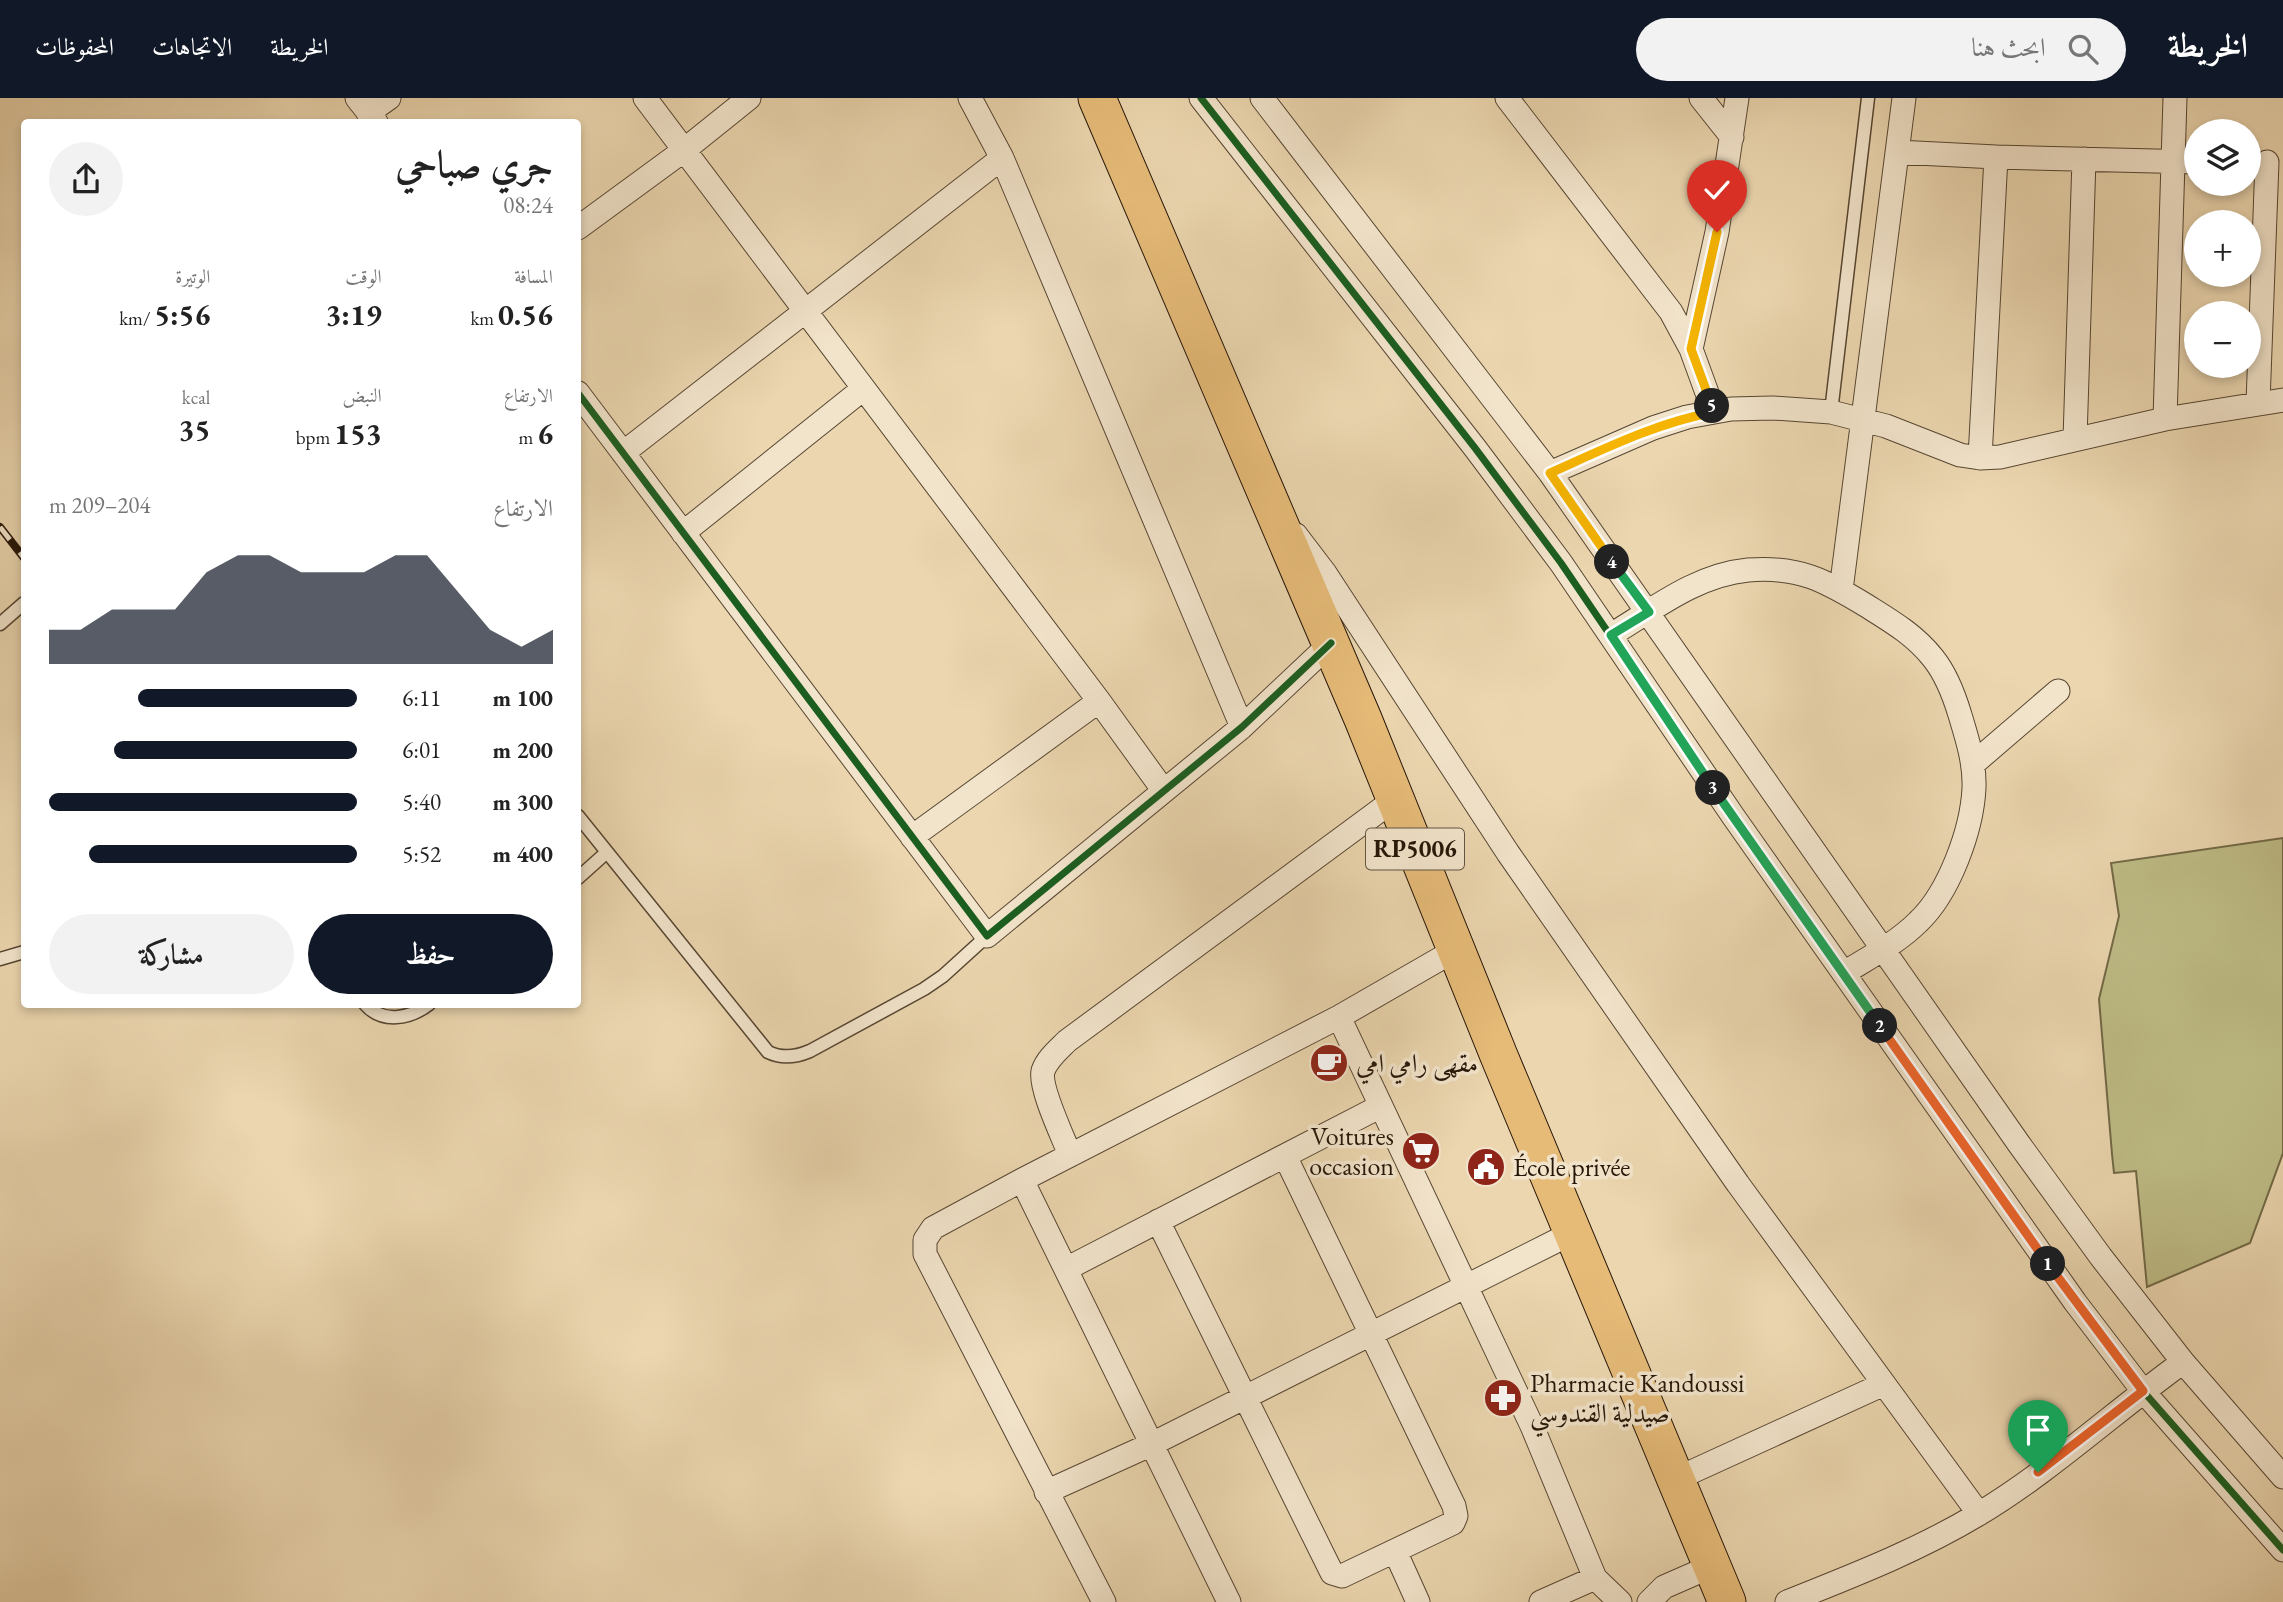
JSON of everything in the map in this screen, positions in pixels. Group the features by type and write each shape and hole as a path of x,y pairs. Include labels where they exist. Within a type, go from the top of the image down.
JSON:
{"main road":[{"name":"RP5006","path":"1097,98 1331,643 1499,1056 1727,1602"}],"street":[{"path":"367,111 389,98"},
{"path":"645,98 1100,701 1164,791"},
{"path":"581,226 683,151 749,98"},
{"path":"970,98 1002,158 1242,727"},
{"path":"1201,98 1475,448 1561,563 1733,816 2075,1302 2143,1391 2283,1550"},
{"path":"1262,98 1550,473 2101,1257 2183,1363 2283,1477"},
{"path":"1507,98 1662,298 1691,349 1714,412"},
{"path":"1701,98 1732,137"},
{"path":"1691,349 1712,257 1737,98"},
{"path":"1841,590 1904,98"},
{"path":"2175,98 2184,155"},
{"path":"1897,152 2184,161"},
{"path":"1980,458 1996,157"},
{"path":"623,453 1002,158"},
{"path":"2075,439 2084,159"},
{"path":"2258,402 2273,271 2266,162"},
{"path":"2165,419 2184,174"},
{"path":"683,533 863,389"},
{"path":"581,397 987,936 1242,727 1331,643"},
{"path":"1550,473 1653,428 1687,417 1731,409 1773,408 1831,412 1924,440 1960,456 1980,458 2030,451 2165,419 2283,400"},
{"path":"1270,502 1325,573 1508,853 1738,1184 1979,1514"},
{"path":"1611,635 1700,582 1747,570 1794,571 1818,578 1896,623 1933,658 1945,675 1973,764 1974,787 1970,817 1951,873 1918,922 1844,973"},
{"path":"1973,764 2058,691"},
{"path":"912,837 1100,701"},
{"path":"1070,1155 1043,1084 1043,1071 1051,1057 1067,1041 1395,799"},
{"path":"1104,1602 925,1254 925,1240 933,1228 1339,1017 1457,949"},
{"path":"1339,1017 1532,1426 1595,1578 1620,1602"},
{"path":"1066,1269 1381,1106"},
{"path":"1158,1221 1332,1573 1342,1576 1453,1523 1456,1512 1285,1156"},
{"path":"1022,1180 1229,1602"},
{"path":"1046,1492 1152,1444 1574,1232"},
{"path":"1787,1602 1879,1566 1979,1514 2183,1363"},
{"path":"1676,1479 1884,1384"},
{"path":"1395,1551 1418,1602"},
{"path":"1648,1602 1664,1587 1712,1566"},
{"path":"1541,1602 1595,1578"}],"lane":[{"path":"1831,412 1868,98"},
{"path":"0,624 21,606"},
{"path":"581,820 768,1052 776,1056 802,1055 924,989 943,976 987,936"},
{"path":"581,874 607,852"},
{"path":"0,959 21,953"},
{"path":"370,1008 382,1017 397,1018 422,1008"}],"shaded area":[{"path":"2283,838 2283,1153 2250,1243 2147,1287 2136,1171 2114,1173 2112,1154 2099,999 2119,916 2111,863"}],"railway":[{"path":"0,527 21,554"}],"cycle path":[{"path":"1201,98 1475,448 1561,563 1733,816 2075,1302 2143,1391 2283,1550"},
{"path":"581,397 987,936 1242,727 1331,643"}],"place":[{"name":"مقهى رامي امي","path":"1329,1063"},
{"name":"Voitures occasion","path":"1421,1151"},
{"name":"École privée","path":"1486,1167"},
{"name":"Pharmacie Kandoussi صيدلية القندوسي","path":"1503,1398"}],"route":[{"path":"1717,232 1691,349 1714,412 1653,428 1550,473 1649,612 1611,635 1733,816 1950,1126 2075,1302 2143,1391 2038,1472"}]}
